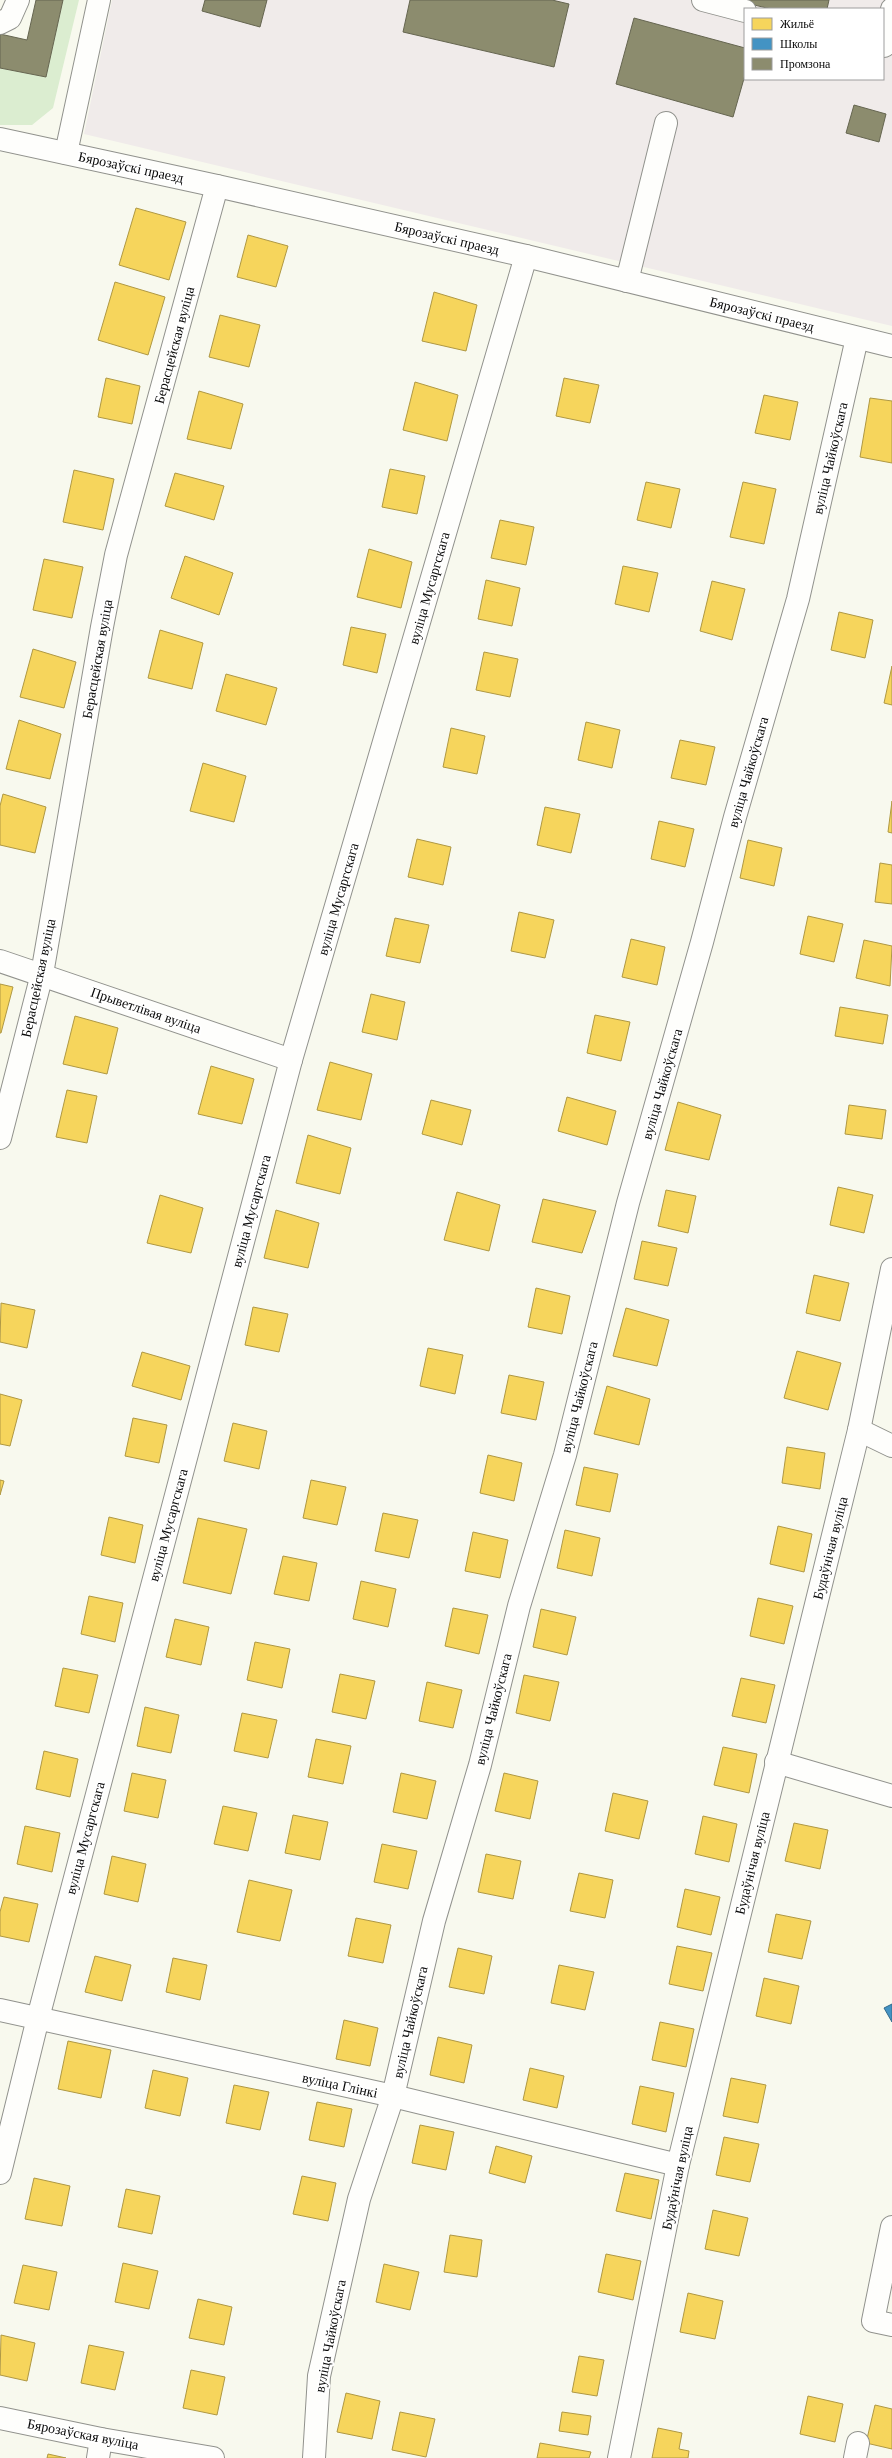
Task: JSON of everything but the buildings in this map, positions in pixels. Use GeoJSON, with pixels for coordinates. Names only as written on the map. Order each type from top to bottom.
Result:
{"type":"FeatureCollection","features":[{"type":"Feature","properties":{"kind":"street"},"geometry":{"type":"LineString","coordinates":[[0,23],[10,18],[18,0]]}},
{"type":"Feature","properties":{"kind":"street"},"geometry":{"type":"LineString","coordinates":[[66,153],[99,0]]}},
{"type":"Feature","properties":{"kind":"street"},"geometry":{"type":"LineString","coordinates":[[703,0],[744,11]]}},
{"type":"Feature","properties":{"kind":"street"},"geometry":{"type":"LineString","coordinates":[[886,46],[892,9]]}},
{"type":"Feature","properties":{"kind":"street"},"geometry":{"type":"LineString","coordinates":[[627,281],[666,123]]}},
{"type":"Feature","properties":{"kind":"street","name":"Бярозаўскі праезд"},"geometry":{"type":"LineString","coordinates":[[0,139],[217,186],[526,256],[892,346]]}},
{"type":"Feature","properties":{"kind":"street","name":"Берасцейская вуліца"},"geometry":{"type":"LineString","coordinates":[[0,1138],[42,974],[102,627],[116,555],[217,186]]}},
{"type":"Feature","properties":{"kind":"street","name":"вуліца Мусаргскага"},"geometry":{"type":"LineString","coordinates":[[0,2173],[38,2018],[291,1060],[526,256]]}},
{"type":"Feature","properties":{"kind":"street","name":"вуліца Чайкоўскага"},"geometry":{"type":"LineString","coordinates":[[314,2458],[319,2376],[359,2199],[393,2096],[434,1921],[480,1765],[519,1606],[565,1455],[628,1203],[702,942],[734,817],[798,598],[857,338]]}},
{"type":"Feature","properties":{"kind":"street","name":"Прыветлівая вуліца"},"geometry":{"type":"LineString","coordinates":[[0,961],[42,974],[291,1060]]}},
{"type":"Feature","properties":{"kind":"street","name":"Будаўнічая вуліца"},"geometry":{"type":"LineString","coordinates":[[619,2458],[678,2165],[776,1762],[859,1430],[892,1269]]}},
{"type":"Feature","properties":{"kind":"street"},"geometry":{"type":"LineString","coordinates":[[859,1430],[892,1446]]}},
{"type":"Feature","properties":{"kind":"street"},"geometry":{"type":"LineString","coordinates":[[776,1762],[892,1796]]}},
{"type":"Feature","properties":{"kind":"street","name":"вуліца Глінкі"},"geometry":{"type":"LineString","coordinates":[[0,2010],[393,2096],[678,2165]]}},
{"type":"Feature","properties":{"kind":"street"},"geometry":{"type":"LineString","coordinates":[[892,2227],[873,2321],[892,2325]]}},
{"type":"Feature","properties":{"kind":"street","name":"Бярозаўская вуліца"},"geometry":{"type":"LineString","coordinates":[[0,2418],[100,2448],[213,2458]]}},
{"type":"Feature","properties":{"kind":"shaded area"},"geometry":{"type":"Polygon","coordinates":[[[112,0],[892,0],[892,326],[84,134],[112,0]]]}},
{"type":"Feature","properties":{"kind":"green space"},"geometry":{"type":"Polygon","coordinates":[[[63,0],[79,0],[53,108],[32,125],[0,125],[0,68],[46,77],[63,0]]]}}]}
